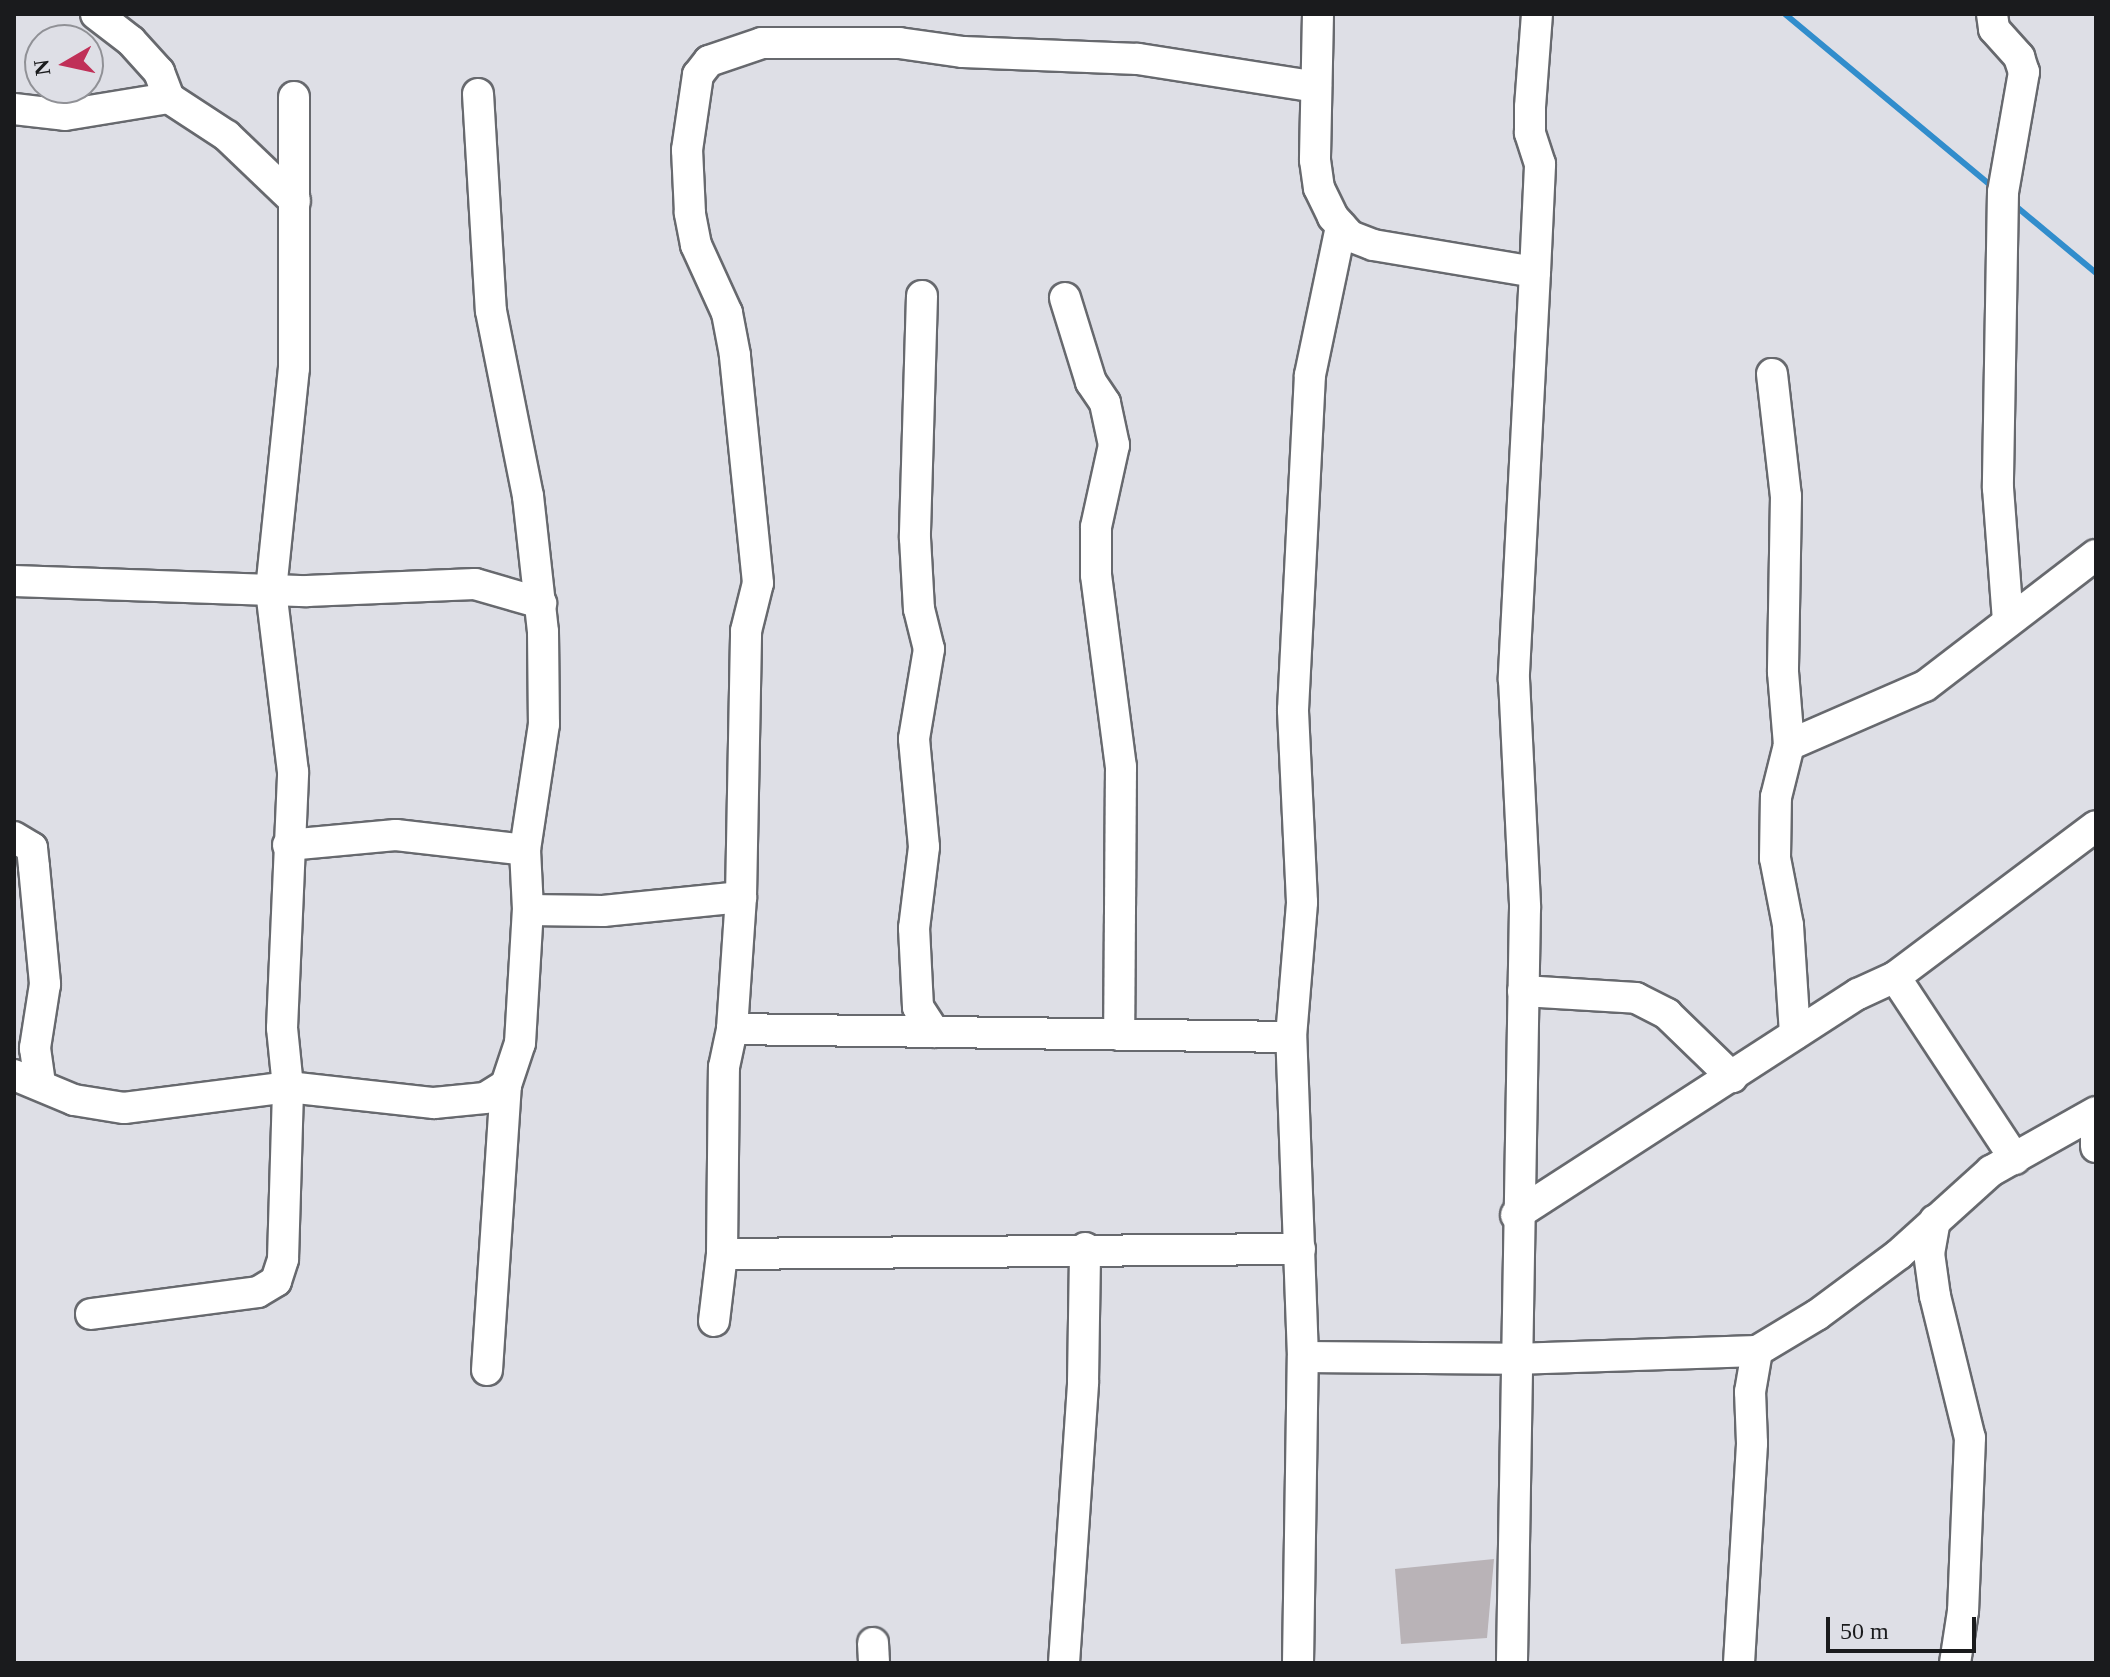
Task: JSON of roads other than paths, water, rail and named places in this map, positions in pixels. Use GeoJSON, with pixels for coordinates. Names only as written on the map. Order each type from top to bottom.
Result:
{"type":"FeatureCollection","features":[{"type":"Feature","properties":{"kind":"street"},"geometry":{"type":"LineString","coordinates":[[96,14],[159,72],[169,98],[227,136],[295,201]]}},
{"type":"Feature","properties":{"kind":"street"},"geometry":{"type":"LineString","coordinates":[[1318,14],[1316,87],[1319,188],[1341,226],[1373,245],[1535,272]]}},
{"type":"Feature","properties":{"kind":"street"},"geometry":{"type":"LineString","coordinates":[[1512,1663],[1516,1215],[1525,908],[1514,679],[1540,164],[1530,133],[1537,14]]}},
{"type":"Feature","properties":{"kind":"street"},"geometry":{"type":"LineString","coordinates":[[1992,14],[1994,29],[2019,57],[2024,72],[2003,192],[1998,488],[2008,622]]}},
{"type":"Feature","properties":{"kind":"street"},"geometry":{"type":"LineString","coordinates":[[714,1321],[722,1254],[724,1067],[732,1029],[741,897],[746,631],[756,605],[756,535],[727,313],[696,245],[690,213],[687,150],[698,75],[709,61],[762,43],[899,43],[963,52],[1138,59],[1316,87]]}},
{"type":"Feature","properties":{"kind":"street"},"geometry":{"type":"LineString","coordinates":[[478,94],[491,311],[528,496],[541,603],[544,724],[525,850],[528,910],[520,1043],[506,1085],[487,1370]]}},
{"type":"Feature","properties":{"kind":"street"},"geometry":{"type":"LineString","coordinates":[[91,1314],[258,1292],[276,1281],[283,1259],[288,1087],[282,1028],[293,772],[271,590],[294,368],[294,97]]}},
{"type":"Feature","properties":{"kind":"street"},"geometry":{"type":"LineString","coordinates":[[14,109],[65,115],[169,98]]}},
{"type":"Feature","properties":{"kind":"street"},"geometry":{"type":"LineString","coordinates":[[1298,1663],[1303,1357],[1291,1037],[1302,902],[1293,694],[1310,375],[1341,226]]}},
{"type":"Feature","properties":{"kind":"street"},"geometry":{"type":"LineString","coordinates":[[922,296],[915,538],[919,609],[929,649],[914,739],[924,847],[914,928],[918,1007],[934,1032]]}},
{"type":"Feature","properties":{"kind":"street"},"geometry":{"type":"LineString","coordinates":[[1065,298],[1091,382],[1105,403],[1114,445],[1096,527],[1096,575],[1121,767],[1119,1035]]}},
{"type":"Feature","properties":{"kind":"street"},"geometry":{"type":"LineString","coordinates":[[1772,374],[1786,496],[1783,672],[1789,745],[1776,797],[1775,858],[1788,925],[1795,1034]]}},
{"type":"Feature","properties":{"kind":"street"},"geometry":{"type":"LineString","coordinates":[[1789,745],[1925,686],[2096,555]]}},
{"type":"Feature","properties":{"kind":"street"},"geometry":{"type":"LineString","coordinates":[[14,581],[271,590],[475,584],[541,603]]}},
{"type":"Feature","properties":{"kind":"street"},"geometry":{"type":"LineString","coordinates":[[1516,1215],[1795,1034],[1895,977],[2096,826]]}},
{"type":"Feature","properties":{"kind":"street"},"geometry":{"type":"LineString","coordinates":[[288,845],[396,835],[525,850]]}},
{"type":"Feature","properties":{"kind":"street"},"geometry":{"type":"LineString","coordinates":[[14,837],[32,848],[45,984],[27,1079],[74,1100],[124,1108],[288,1087],[434,1103],[485,1098],[506,1085]]}},
{"type":"Feature","properties":{"kind":"street"},"geometry":{"type":"LineString","coordinates":[[528,910],[603,911],[741,897]]}},
{"type":"Feature","properties":{"kind":"street"},"geometry":{"type":"LineString","coordinates":[[1895,977],[2015,1159]]}},
{"type":"Feature","properties":{"kind":"street"},"geometry":{"type":"LineString","coordinates":[[1523,991],[1636,998],[1667,1014],[1732,1077]]}},
{"type":"Feature","properties":{"kind":"street"},"geometry":{"type":"LineString","coordinates":[[732,1029],[1291,1037]]}},
{"type":"Feature","properties":{"kind":"street"},"geometry":{"type":"LineString","coordinates":[[1303,1357],[1514,1359],[1757,1351],[1817,1315],[1991,1171],[2096,1112]]}},
{"type":"Feature","properties":{"kind":"street"},"geometry":{"type":"LineString","coordinates":[[2096,1132],[2096,1147]]}},
{"type":"Feature","properties":{"kind":"street"},"geometry":{"type":"LineString","coordinates":[[1935,1220],[1929,1253],[1935,1296],[1970,1438],[1963,1611],[1955,1663]]}},
{"type":"Feature","properties":{"kind":"street"},"geometry":{"type":"LineString","coordinates":[[722,1254],[1085,1248],[1300,1249]]}},
{"type":"Feature","properties":{"kind":"street"},"geometry":{"type":"LineString","coordinates":[[1064,1663],[1083,1382],[1085,1248]]}},
{"type":"Feature","properties":{"kind":"street"},"geometry":{"type":"LineString","coordinates":[[1739,1663],[1752,1443],[1750,1392],[1757,1351]]}},
{"type":"Feature","properties":{"kind":"waterway"},"geometry":{"type":"LineString","coordinates":[[1785,14],[1988,183]]}},
{"type":"Feature","properties":{"kind":"waterway"},"geometry":{"type":"LineString","coordinates":[[2018,208],[2096,273]]}}]}
